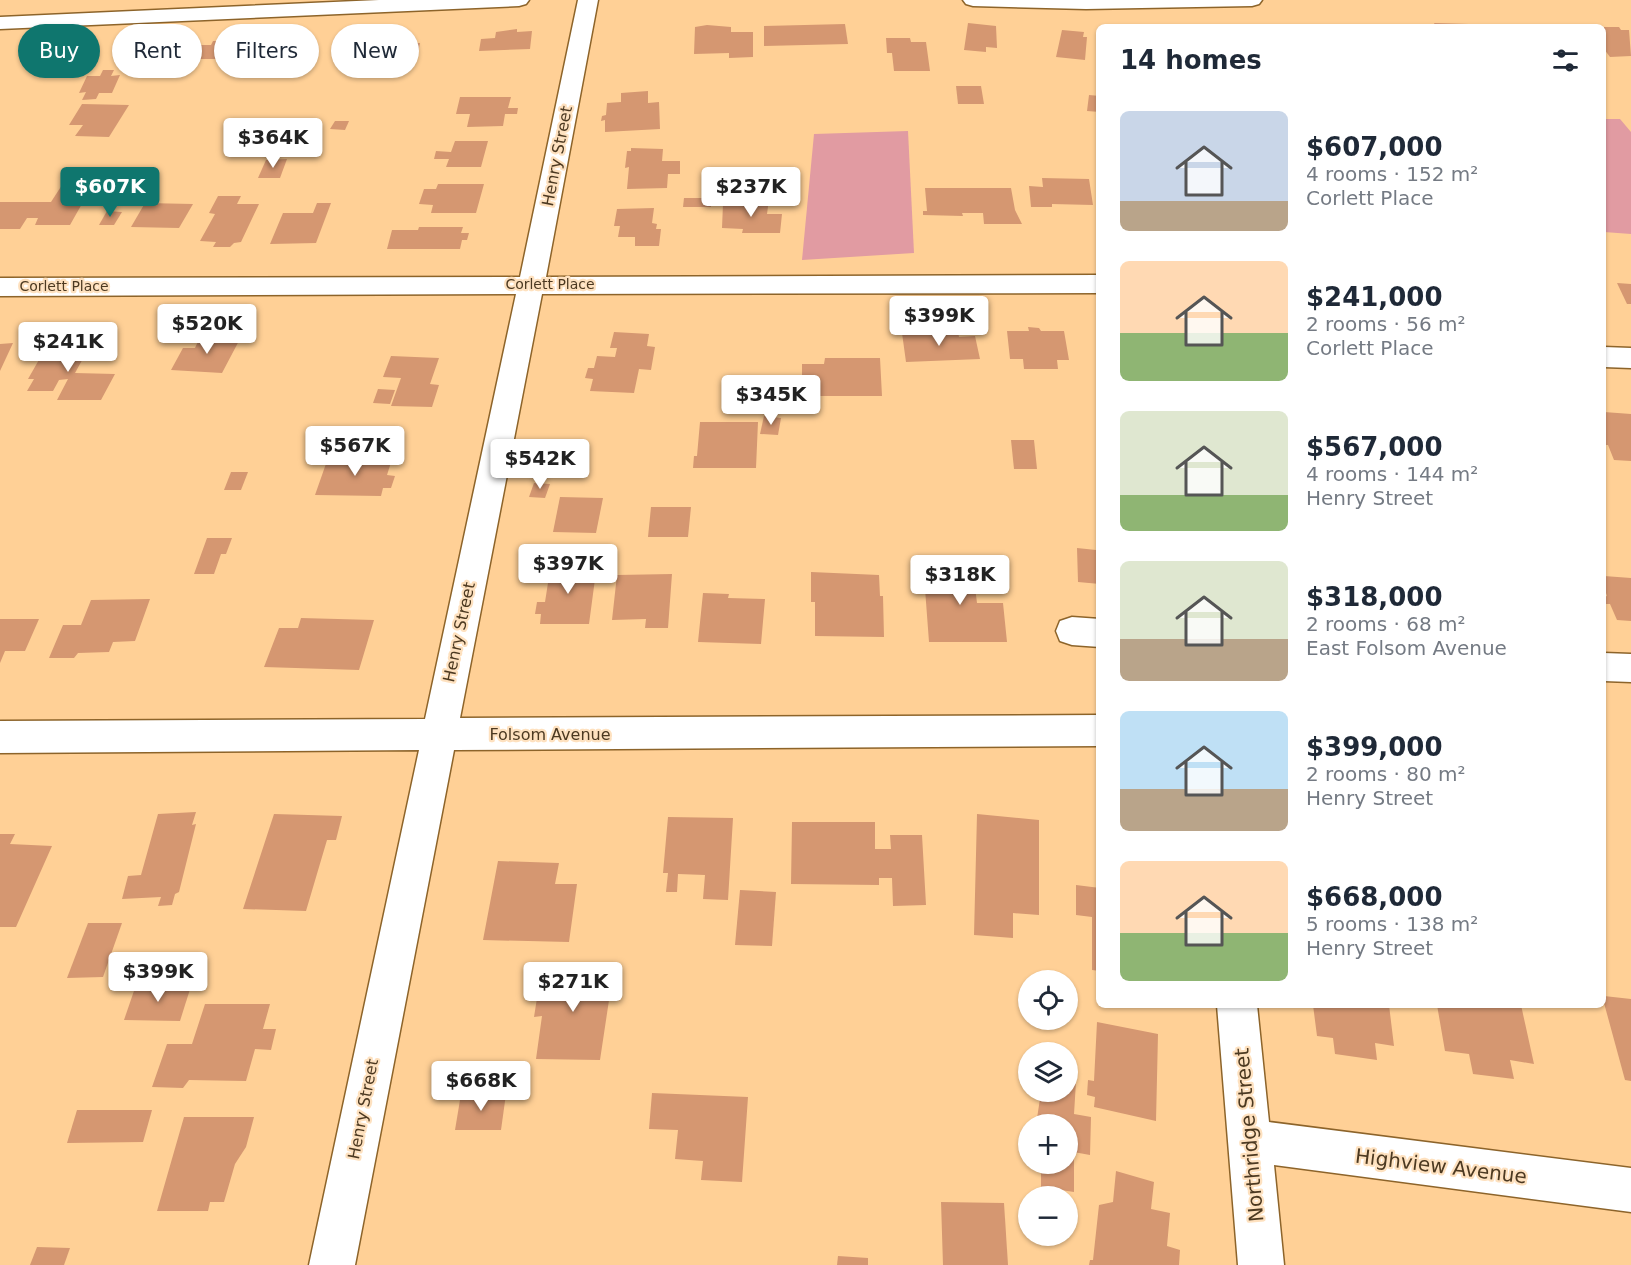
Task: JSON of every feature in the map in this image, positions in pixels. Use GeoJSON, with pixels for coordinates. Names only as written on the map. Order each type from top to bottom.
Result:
{"type":"FeatureCollection","features":[{"type":"Feature","properties":{"kind":"street"},"geometry":{"type":"LineString","coordinates":[[0,23],[372,3],[519,0]]}},
{"type":"Feature","properties":{"kind":"street","name":"Henry Street"},"geometry":{"type":"LineString","coordinates":[[332,1265],[588,0]]}},
{"type":"Feature","properties":{"kind":"street"},"geometry":{"type":"LineString","coordinates":[[973,0],[1086,3],[1252,0]]}},
{"type":"Feature","properties":{"kind":"street","name":"Corlett Place"},"geometry":{"type":"LineString","coordinates":[[0,286],[1096,284]]}},
{"type":"Feature","properties":{"kind":"street"},"geometry":{"type":"LineString","coordinates":[[1606,357],[1631,358]]}},
{"type":"Feature","properties":{"kind":"street"},"geometry":{"type":"LineString","coordinates":[[1606,667],[1631,669]]}},
{"type":"Feature","properties":{"kind":"street","name":"Folsom Avenue"},"geometry":{"type":"LineString","coordinates":[[0,737],[1096,730]]}},
{"type":"Feature","properties":{"kind":"street","name":"Northridge Street"},"geometry":{"type":"LineString","coordinates":[[1237,1008],[1261,1265]]}},
{"type":"Feature","properties":{"kind":"street","name":"Highview Avenue"},"geometry":{"type":"LineString","coordinates":[[1251,1141],[1631,1190]]}},
{"type":"Feature","properties":{"kind":"shaded area"},"geometry":{"type":"Polygon","coordinates":[[[1606,119],[1620,119],[1631,132],[1631,234],[1606,232],[1606,119]]]}},
{"type":"Feature","properties":{"kind":"shaded area"},"geometry":{"type":"Polygon","coordinates":[[[908,131],[914,253],[802,260],[814,134],[908,131]]]}},
{"type":"Feature","properties":{"kind":"building"},"geometry":{"type":"Polygon","coordinates":[[[968,23],[996,26],[997,48],[986,47],[986,52],[964,50],[968,23]]]}},
{"type":"Feature","properties":{"kind":"building"},"geometry":{"type":"Polygon","coordinates":[[[845,24],[848,44],[764,46],[764,26],[845,24]]]}},
{"type":"Feature","properties":{"kind":"building"},"geometry":{"type":"Polygon","coordinates":[[[707,25],[731,27],[731,32],[753,32],[753,57],[729,58],[729,53],[694,54],[695,27],[707,25]]]}},
{"type":"Feature","properties":{"kind":"building"},"geometry":{"type":"Polygon","coordinates":[[[1606,27],[1629,30],[1631,56],[1610,57],[1606,52],[1606,27]]]}},
{"type":"Feature","properties":{"kind":"building"},"geometry":{"type":"Polygon","coordinates":[[[517,29],[517,32],[532,31],[530,49],[479,51],[481,39],[495,38],[496,32],[517,29]]]}},
{"type":"Feature","properties":{"kind":"building"},"geometry":{"type":"Polygon","coordinates":[[[1062,30],[1084,32],[1083,37],[1087,37],[1085,60],[1056,57],[1062,30]]]}},
{"type":"Feature","properties":{"kind":"building"},"geometry":{"type":"Polygon","coordinates":[[[886,38],[910,38],[911,42],[926,42],[930,71],[894,71],[892,53],[887,53],[886,38]]]}},
{"type":"Feature","properties":{"kind":"building"},"geometry":{"type":"Polygon","coordinates":[[[213,41],[214,59],[202,59],[202,45],[211,45],[213,41]]]}},
{"type":"Feature","properties":{"kind":"building"},"geometry":{"type":"Polygon","coordinates":[[[103,70],[112,70],[112,78],[119,78],[112,93],[99,93],[96,99],[82,100],[86,92],[79,93],[86,78],[100,78],[103,70]]]}},
{"type":"Feature","properties":{"kind":"building"},"geometry":{"type":"Polygon","coordinates":[[[956,86],[981,86],[984,104],[958,104],[956,86]]]}},
{"type":"Feature","properties":{"kind":"building"},"geometry":{"type":"Polygon","coordinates":[[[648,91],[648,103],[659,102],[660,129],[605,132],[605,120],[601,121],[602,116],[606,115],[607,103],[621,102],[621,93],[648,91]]]}},
{"type":"Feature","properties":{"kind":"building"},"geometry":{"type":"Polygon","coordinates":[[[1089,95],[1096,96],[1096,112],[1087,111],[1089,95]]]}},
{"type":"Feature","properties":{"kind":"building"},"geometry":{"type":"Polygon","coordinates":[[[460,97],[511,97],[508,108],[518,108],[517,114],[505,114],[503,126],[467,127],[470,114],[456,114],[460,97]]]}},
{"type":"Feature","properties":{"kind":"building"},"geometry":{"type":"Polygon","coordinates":[[[82,104],[129,105],[109,137],[75,136],[83,125],[69,125],[82,104]]]}},
{"type":"Feature","properties":{"kind":"building"},"geometry":{"type":"Polygon","coordinates":[[[270,120],[269,129],[254,130],[255,122],[270,120]]]}},
{"type":"Feature","properties":{"kind":"building"},"geometry":{"type":"Polygon","coordinates":[[[335,121],[349,121],[345,130],[330,129],[335,121]]]}},
{"type":"Feature","properties":{"kind":"building"},"geometry":{"type":"Polygon","coordinates":[[[455,141],[488,141],[481,167],[446,167],[449,159],[434,159],[436,151],[451,152],[455,141]]]}},
{"type":"Feature","properties":{"kind":"building"},"geometry":{"type":"Polygon","coordinates":[[[631,148],[663,149],[662,161],[680,161],[680,174],[668,174],[667,188],[627,189],[629,167],[625,168],[627,151],[631,151],[631,148]]]}},
{"type":"Feature","properties":{"kind":"building"},"geometry":{"type":"Polygon","coordinates":[[[287,159],[280,178],[258,178],[266,160],[287,159]]]}},
{"type":"Feature","properties":{"kind":"building"},"geometry":{"type":"Polygon","coordinates":[[[1042,178],[1089,179],[1093,205],[1052,204],[1052,207],[1031,207],[1029,186],[1043,187],[1042,178]]]}},
{"type":"Feature","properties":{"kind":"building"},"geometry":{"type":"Polygon","coordinates":[[[438,184],[484,184],[476,213],[431,213],[433,205],[419,204],[424,189],[436,189],[438,184]]]}},
{"type":"Feature","properties":{"kind":"building"},"geometry":{"type":"Polygon","coordinates":[[[62,185],[82,185],[86,189],[67,202],[83,202],[70,225],[35,225],[38,218],[27,218],[20,229],[0,229],[0,202],[51,202],[62,185]]]}},
{"type":"Feature","properties":{"kind":"building"},"geometry":{"type":"Polygon","coordinates":[[[925,188],[1011,188],[1015,210],[1022,224],[984,224],[983,213],[962,213],[963,216],[923,215],[923,211],[927,211],[925,188]]]}},
{"type":"Feature","properties":{"kind":"building"},"geometry":{"type":"Polygon","coordinates":[[[218,196],[241,196],[237,204],[259,204],[241,242],[234,243],[230,247],[213,247],[216,242],[200,241],[215,214],[209,213],[218,196]]]}},
{"type":"Feature","properties":{"kind":"building"},"geometry":{"type":"Polygon","coordinates":[[[684,198],[712,198],[711,207],[683,207],[684,198]]]}},
{"type":"Feature","properties":{"kind":"building"},"geometry":{"type":"Polygon","coordinates":[[[748,199],[769,199],[767,214],[782,214],[780,233],[742,233],[743,229],[722,228],[723,204],[747,205],[748,199]]]}},
{"type":"Feature","properties":{"kind":"building"},"geometry":{"type":"Polygon","coordinates":[[[145,203],[193,204],[179,228],[131,227],[145,203]]]}},
{"type":"Feature","properties":{"kind":"building"},"geometry":{"type":"Polygon","coordinates":[[[317,203],[331,203],[316,243],[270,244],[283,213],[313,213],[317,203]]]}},
{"type":"Feature","properties":{"kind":"building"},"geometry":{"type":"Polygon","coordinates":[[[654,208],[652,223],[657,224],[656,229],[661,229],[659,246],[635,246],[635,237],[618,237],[620,226],[614,226],[617,209],[654,208]]]}},
{"type":"Feature","properties":{"kind":"building"},"geometry":{"type":"Polygon","coordinates":[[[107,211],[122,212],[114,225],[99,225],[107,211]]]}},
{"type":"Feature","properties":{"kind":"building"},"geometry":{"type":"Polygon","coordinates":[[[419,227],[463,227],[461,233],[469,233],[467,240],[462,240],[460,249],[387,249],[392,230],[418,230],[419,227]]]}},
{"type":"Feature","properties":{"kind":"building"},"geometry":{"type":"Polygon","coordinates":[[[1617,283],[1631,284],[1631,304],[1627,304],[1617,283]]]}},
{"type":"Feature","properties":{"kind":"building"},"geometry":{"type":"Polygon","coordinates":[[[1028,327],[1039,328],[1041,331],[1064,331],[1069,360],[1057,360],[1058,369],[1024,369],[1023,359],[1010,359],[1007,331],[1029,331],[1028,327]]]}},
{"type":"Feature","properties":{"kind":"building"},"geometry":{"type":"Polygon","coordinates":[[[926,328],[935,328],[935,333],[958,332],[959,337],[975,336],[980,359],[906,362],[902,333],[924,332],[926,328]]]}},
{"type":"Feature","properties":{"kind":"building"},"geometry":{"type":"Polygon","coordinates":[[[614,332],[649,334],[647,346],[655,347],[651,370],[639,369],[634,393],[590,391],[593,379],[585,378],[588,368],[594,368],[597,356],[615,357],[617,348],[610,348],[614,332]]]}},
{"type":"Feature","properties":{"kind":"building"},"geometry":{"type":"Polygon","coordinates":[[[201,335],[241,337],[222,373],[171,370],[183,348],[195,348],[201,335]]]}},
{"type":"Feature","properties":{"kind":"building"},"geometry":{"type":"Polygon","coordinates":[[[63,336],[74,336],[70,344],[91,344],[75,373],[115,374],[101,400],[57,400],[68,379],[59,380],[53,391],[27,391],[34,379],[28,379],[48,344],[58,345],[63,336]]]}},
{"type":"Feature","properties":{"kind":"building"},"geometry":{"type":"Polygon","coordinates":[[[13,343],[0,371],[0,344],[13,343]]]}},
{"type":"Feature","properties":{"kind":"building"},"geometry":{"type":"Polygon","coordinates":[[[391,356],[439,358],[430,384],[439,385],[432,407],[391,406],[401,378],[383,377],[391,356]]]}},
{"type":"Feature","properties":{"kind":"building"},"geometry":{"type":"Polygon","coordinates":[[[825,358],[880,358],[882,396],[802,396],[802,364],[824,364],[825,358]]]}},
{"type":"Feature","properties":{"kind":"building"},"geometry":{"type":"Polygon","coordinates":[[[378,389],[395,390],[390,404],[373,403],[378,389]]]}},
{"type":"Feature","properties":{"kind":"building"},"geometry":{"type":"Polygon","coordinates":[[[1606,412],[1631,414],[1631,461],[1614,460],[1606,445],[1606,412]]]}},
{"type":"Feature","properties":{"kind":"building"},"geometry":{"type":"Polygon","coordinates":[[[764,416],[781,418],[778,435],[760,434],[764,416]]]}},
{"type":"Feature","properties":{"kind":"building"},"geometry":{"type":"Polygon","coordinates":[[[700,422],[758,422],[756,468],[693,468],[694,456],[697,456],[700,422]]]}},
{"type":"Feature","properties":{"kind":"building"},"geometry":{"type":"Polygon","coordinates":[[[1011,440],[1034,440],[1037,469],[1014,469],[1011,440]]]}},
{"type":"Feature","properties":{"kind":"building"},"geometry":{"type":"Polygon","coordinates":[[[328,458],[392,459],[387,475],[395,476],[391,488],[383,488],[381,496],[315,495],[328,458]]]}},
{"type":"Feature","properties":{"kind":"building"},"geometry":{"type":"Polygon","coordinates":[[[231,472],[248,472],[241,490],[224,490],[231,472]]]}},
{"type":"Feature","properties":{"kind":"building"},"geometry":{"type":"Polygon","coordinates":[[[534,483],[550,484],[545,498],[529,497],[534,483]]]}},
{"type":"Feature","properties":{"kind":"building"},"geometry":{"type":"Polygon","coordinates":[[[560,497],[603,498],[596,533],[553,532],[560,497]]]}},
{"type":"Feature","properties":{"kind":"building"},"geometry":{"type":"Polygon","coordinates":[[[651,507],[691,507],[688,537],[648,537],[651,507]]]}},
{"type":"Feature","properties":{"kind":"building"},"geometry":{"type":"Polygon","coordinates":[[[207,538],[232,538],[226,554],[221,554],[214,574],[194,574],[207,538]]]}},
{"type":"Feature","properties":{"kind":"building"},"geometry":{"type":"Polygon","coordinates":[[[1077,548],[1096,550],[1096,584],[1078,582],[1077,548]]]}},
{"type":"Feature","properties":{"kind":"building"},"geometry":{"type":"Polygon","coordinates":[[[923,562],[975,562],[977,577],[985,577],[986,587],[975,587],[977,603],[1003,603],[1007,642],[929,642],[923,562]]]}},
{"type":"Feature","properties":{"kind":"building"},"geometry":{"type":"Polygon","coordinates":[[[551,564],[597,564],[589,624],[540,624],[541,614],[535,614],[537,602],[545,602],[551,564]]]}},
{"type":"Feature","properties":{"kind":"building"},"geometry":{"type":"Polygon","coordinates":[[[811,572],[879,575],[880,596],[883,596],[884,637],[815,636],[815,602],[811,602],[811,572]]]}},
{"type":"Feature","properties":{"kind":"building"},"geometry":{"type":"Polygon","coordinates":[[[672,574],[668,628],[645,628],[646,619],[612,620],[617,575],[672,574]]]}},
{"type":"Feature","properties":{"kind":"building"},"geometry":{"type":"Polygon","coordinates":[[[1606,576],[1631,578],[1631,621],[1617,620],[1610,604],[1606,604],[1606,576]]]}},
{"type":"Feature","properties":{"kind":"building"},"geometry":{"type":"Polygon","coordinates":[[[703,593],[729,594],[728,598],[765,599],[761,644],[698,642],[703,593]]]}},
{"type":"Feature","properties":{"kind":"building"},"geometry":{"type":"Polygon","coordinates":[[[150,599],[135,641],[113,642],[109,652],[78,653],[74,658],[49,658],[63,625],[81,625],[91,600],[150,599]]]}},
{"type":"Feature","properties":{"kind":"building"},"geometry":{"type":"Polygon","coordinates":[[[301,618],[374,620],[359,670],[264,667],[279,628],[298,628],[301,618]]]}},
{"type":"Feature","properties":{"kind":"building"},"geometry":{"type":"Polygon","coordinates":[[[0,619],[39,619],[25,651],[5,651],[0,663],[0,619]]]}},
{"type":"Feature","properties":{"kind":"building"},"geometry":{"type":"Polygon","coordinates":[[[196,812],[192,825],[196,824],[179,892],[175,894],[172,905],[158,906],[161,897],[122,899],[128,876],[141,875],[158,814],[196,812]]]}},
{"type":"Feature","properties":{"kind":"building"},"geometry":{"type":"Polygon","coordinates":[[[274,814],[342,816],[336,840],[327,840],[306,911],[243,909],[274,814]]]}},
{"type":"Feature","properties":{"kind":"building"},"geometry":{"type":"Polygon","coordinates":[[[977,814],[1039,820],[1039,915],[1013,913],[1013,938],[974,935],[977,814]]]}},
{"type":"Feature","properties":{"kind":"building"},"geometry":{"type":"Polygon","coordinates":[[[668,817],[733,818],[728,900],[703,899],[705,875],[678,874],[677,892],[666,892],[668,873],[663,873],[668,817]]]}},
{"type":"Feature","properties":{"kind":"building"},"geometry":{"type":"Polygon","coordinates":[[[792,822],[875,822],[875,849],[891,849],[890,835],[922,835],[926,905],[893,906],[892,878],[879,878],[879,885],[791,884],[792,822]]]}},
{"type":"Feature","properties":{"kind":"building"},"geometry":{"type":"Polygon","coordinates":[[[0,834],[15,834],[10,844],[52,846],[16,927],[0,927],[0,834]]]}},
{"type":"Feature","properties":{"kind":"building"},"geometry":{"type":"Polygon","coordinates":[[[498,861],[559,863],[555,884],[577,884],[569,942],[483,940],[498,861]]]}},
{"type":"Feature","properties":{"kind":"building"},"geometry":{"type":"Polygon","coordinates":[[[1076,885],[1096,888],[1096,970],[1092,970],[1092,917],[1076,915],[1076,885]]]}},
{"type":"Feature","properties":{"kind":"building"},"geometry":{"type":"Polygon","coordinates":[[[740,890],[776,892],[772,946],[735,945],[740,890]]]}},
{"type":"Feature","properties":{"kind":"building"},"geometry":{"type":"Polygon","coordinates":[[[88,923],[122,923],[103,977],[67,978],[88,923]]]}},
{"type":"Feature","properties":{"kind":"building"},"geometry":{"type":"Polygon","coordinates":[[[575,967],[614,967],[600,1060],[536,1059],[542,1016],[534,1017],[541,973],[574,974],[575,967]]]}},
{"type":"Feature","properties":{"kind":"building"},"geometry":{"type":"Polygon","coordinates":[[[136,985],[191,986],[180,1021],[124,1020],[136,985]]]}},
{"type":"Feature","properties":{"kind":"building"},"geometry":{"type":"Polygon","coordinates":[[[1606,996],[1631,999],[1631,1081],[1625,1080],[1605,1008],[1606,996]]]}},
{"type":"Feature","properties":{"kind":"building"},"geometry":{"type":"Polygon","coordinates":[[[205,1004],[270,1004],[263,1029],[276,1029],[271,1050],[255,1049],[246,1081],[189,1080],[183,1088],[152,1087],[167,1044],[192,1044],[205,1004]]]}},
{"type":"Feature","properties":{"kind":"building"},"geometry":{"type":"Polygon","coordinates":[[[1313,1008],[1389,1008],[1394,1046],[1375,1043],[1377,1060],[1335,1054],[1333,1038],[1317,1036],[1313,1008]]]}},
{"type":"Feature","properties":{"kind":"building"},"geometry":{"type":"Polygon","coordinates":[[[1438,1008],[1522,1008],[1534,1064],[1510,1060],[1514,1079],[1473,1074],[1469,1054],[1445,1051],[1438,1008]]]}},
{"type":"Feature","properties":{"kind":"building"},"geometry":{"type":"Polygon","coordinates":[[[1097,1022],[1158,1034],[1156,1121],[1094,1107],[1095,1097],[1087,1095],[1088,1080],[1094,1081],[1097,1022]]]}},
{"type":"Feature","properties":{"kind":"building"},"geometry":{"type":"Polygon","coordinates":[[[652,1093],[748,1097],[742,1182],[701,1180],[703,1161],[675,1159],[678,1130],[649,1129],[652,1093]]]}},
{"type":"Feature","properties":{"kind":"building"},"geometry":{"type":"Polygon","coordinates":[[[461,1094],[506,1094],[501,1130],[455,1130],[461,1094]]]}},
{"type":"Feature","properties":{"kind":"building"},"geometry":{"type":"Polygon","coordinates":[[[1039,1102],[1075,1102],[1074,1114],[1038,1114],[1039,1102]]]}},
{"type":"Feature","properties":{"kind":"building"},"geometry":{"type":"Polygon","coordinates":[[[77,1110],[152,1110],[143,1142],[67,1143],[77,1110]]]}},
{"type":"Feature","properties":{"kind":"building"},"geometry":{"type":"Polygon","coordinates":[[[1078,1115],[1091,1117],[1090,1155],[1078,1153],[1078,1115]]]}},
{"type":"Feature","properties":{"kind":"building"},"geometry":{"type":"Polygon","coordinates":[[[184,1117],[254,1117],[246,1147],[235,1164],[224,1202],[210,1202],[208,1211],[157,1211],[184,1117]]]}},
{"type":"Feature","properties":{"kind":"building"},"geometry":{"type":"Polygon","coordinates":[[[1116,1171],[1154,1182],[1151,1209],[1170,1213],[1167,1246],[1180,1250],[1179,1265],[1089,1265],[1090,1260],[1093,1260],[1099,1205],[1113,1202],[1116,1171]]]}},
{"type":"Feature","properties":{"kind":"building"},"geometry":{"type":"Polygon","coordinates":[[[1041,1174],[1074,1174],[1074,1186],[1041,1186],[1041,1174]]]}},
{"type":"Feature","properties":{"kind":"building"},"geometry":{"type":"Polygon","coordinates":[[[941,1202],[1004,1203],[1008,1265],[943,1265],[941,1202]]]}},
{"type":"Feature","properties":{"kind":"building"},"geometry":{"type":"Polygon","coordinates":[[[37,1247],[70,1248],[64,1265],[30,1265],[37,1247]]]}},
{"type":"Feature","properties":{"kind":"building"},"geometry":{"type":"Polygon","coordinates":[[[838,1256],[868,1258],[868,1265],[837,1265],[838,1256]]]}}]}
